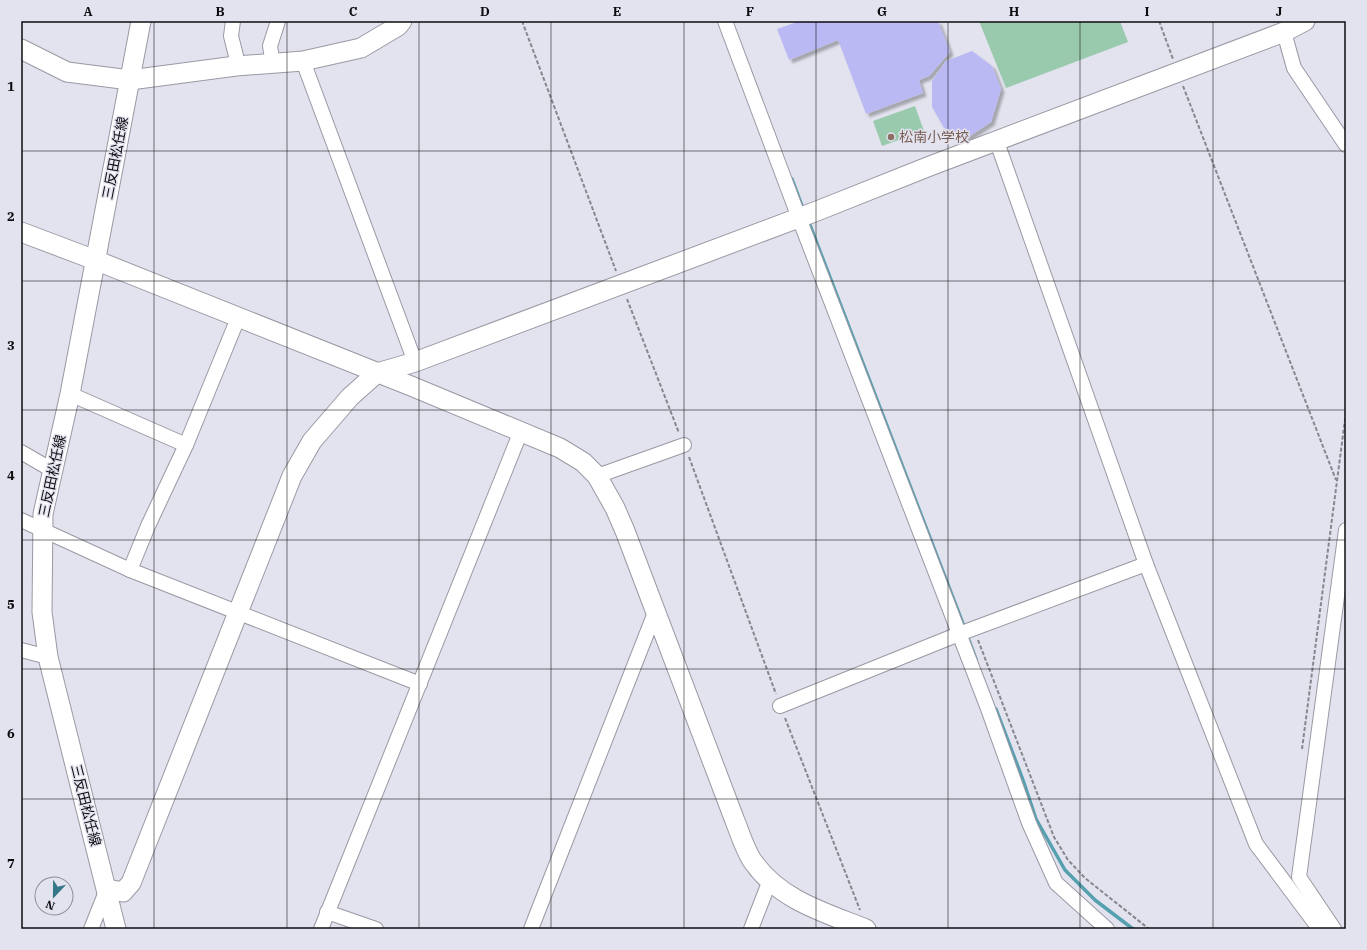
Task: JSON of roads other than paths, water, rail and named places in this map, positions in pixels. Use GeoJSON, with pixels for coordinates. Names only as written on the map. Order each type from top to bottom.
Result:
{"type":"FeatureCollection","features":[{"type":"Feature","properties":{"kind":"street","name":"三反田松任線"},"geometry":{"type":"LineString","coordinates":[[116,929],[48,657],[42,612],[42,529],[43,514],[70,394],[141,21]]}},
{"type":"Feature","properties":{"kind":"street"},"geometry":{"type":"LineString","coordinates":[[233,21],[231,36],[236,56],[236,66]]}},
{"type":"Feature","properties":{"kind":"street"},"geometry":{"type":"LineString","coordinates":[[274,64],[270,46],[278,21]]}},
{"type":"Feature","properties":{"kind":"street"},"geometry":{"type":"LineString","coordinates":[[21,49],[67,72],[130,80],[236,66],[303,62],[361,48],[398,26],[402,21]]}},
{"type":"Feature","properties":{"kind":"street"},"geometry":{"type":"LineString","coordinates":[[725,21],[799,218],[943,589],[965,631],[987,706],[1029,823],[1056,883],[1107,929]]}},
{"type":"Feature","properties":{"kind":"street"},"geometry":{"type":"LineString","coordinates":[[91,929],[107,889],[123,892],[131,883],[292,476],[312,442],[350,397],[377,373],[415,362],[818,211],[930,166],[997,142],[1284,32],[1305,21]]}},
{"type":"Feature","properties":{"kind":"street"},"geometry":{"type":"LineString","coordinates":[[1284,32],[1294,68],[1346,145]]}},
{"type":"Feature","properties":{"kind":"street"},"geometry":{"type":"LineString","coordinates":[[303,62],[415,362]]}},
{"type":"Feature","properties":{"kind":"street"},"geometry":{"type":"LineString","coordinates":[[997,142],[1146,564],[1256,844],[1318,927],[1332,927]]}},
{"type":"Feature","properties":{"kind":"street"},"geometry":{"type":"LineString","coordinates":[[21,232],[95,260],[521,431],[560,448],[583,462],[597,476],[620,519],[656,610],[735,821],[753,863],[770,880],[793,899],[864,922]]}},
{"type":"Feature","properties":{"kind":"street"},"geometry":{"type":"LineString","coordinates":[[130,570],[148,526],[186,445],[238,318]]}},
{"type":"Feature","properties":{"kind":"street"},"geometry":{"type":"LineString","coordinates":[[70,394],[186,445]]}},
{"type":"Feature","properties":{"kind":"street"},"geometry":{"type":"LineString","coordinates":[[321,929],[521,431]]}},
{"type":"Feature","properties":{"kind":"street"},"geometry":{"type":"LineString","coordinates":[[597,476],[684,445]]}},
{"type":"Feature","properties":{"kind":"street"},"geometry":{"type":"LineString","coordinates":[[21,452],[52,470]]}},
{"type":"Feature","properties":{"kind":"street"},"geometry":{"type":"LineString","coordinates":[[21,520],[130,570],[420,684]]}},
{"type":"Feature","properties":{"kind":"street"},"geometry":{"type":"LineString","coordinates":[[1332,927],[1299,877],[1346,530]]}},
{"type":"Feature","properties":{"kind":"street"},"geometry":{"type":"LineString","coordinates":[[780,706],[965,631],[1146,564]]}},
{"type":"Feature","properties":{"kind":"street"},"geometry":{"type":"LineString","coordinates":[[531,929],[656,610]]}},
{"type":"Feature","properties":{"kind":"street"},"geometry":{"type":"LineString","coordinates":[[21,650],[48,657]]}},
{"type":"Feature","properties":{"kind":"street"},"geometry":{"type":"LineString","coordinates":[[751,929],[770,880]]}},
{"type":"Feature","properties":{"kind":"street"},"geometry":{"type":"LineString","coordinates":[[327,912],[376,929]]}},
{"type":"Feature","properties":{"kind":"waterway"},"geometry":{"type":"LineString","coordinates":[[792,179],[804,211]]}},
{"type":"Feature","properties":{"kind":"waterway"},"geometry":{"type":"LineString","coordinates":[[808,220],[965,629]]}},
{"type":"Feature","properties":{"kind":"waterway"},"geometry":{"type":"LineString","coordinates":[[967,635],[976,659]]}},
{"type":"Feature","properties":{"kind":"waterway"},"geometry":{"type":"LineString","coordinates":[[996,709],[1036,819],[1065,870],[1095,900],[1133,929]]}},
{"type":"Feature","properties":{"kind":"place","name":"松南小学校"},"geometry":{"type":"Point","coordinates":[891,137]}}]}
